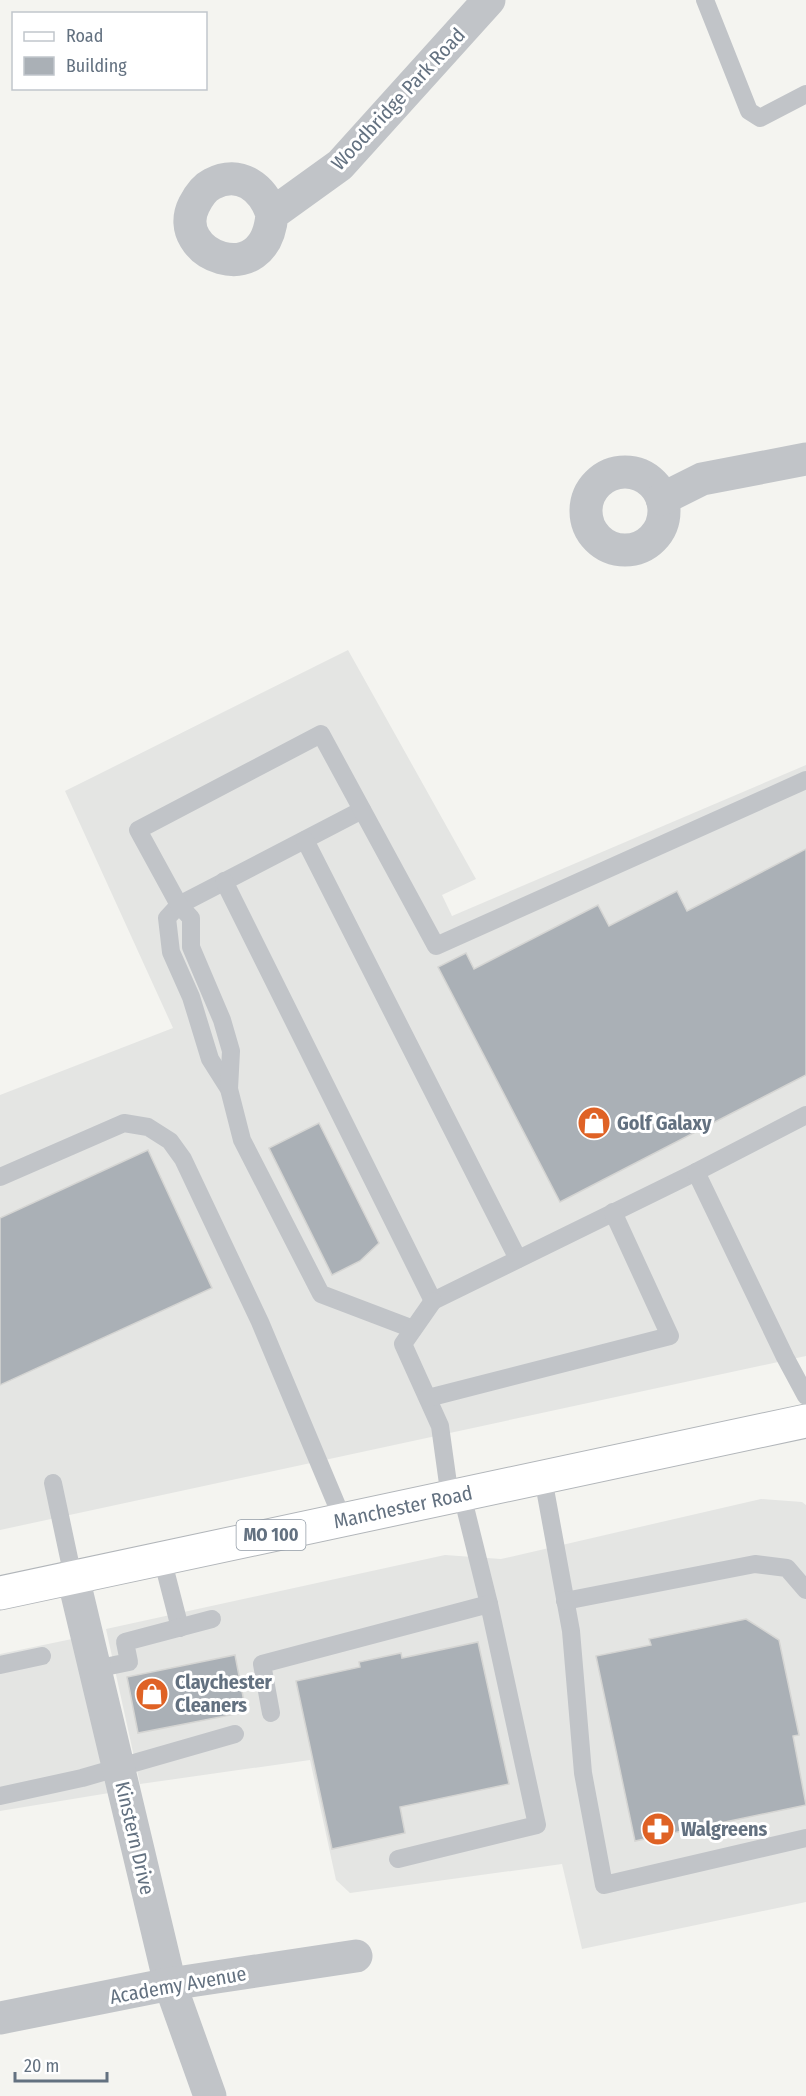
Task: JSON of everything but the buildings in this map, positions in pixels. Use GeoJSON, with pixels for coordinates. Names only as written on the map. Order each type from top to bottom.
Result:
{"type":"FeatureCollection","features":[{"type":"Feature","properties":{"kind":"main road","name":"Manchester Road"},"geometry":{"type":"LineString","coordinates":[[0,1593],[806,1421]]}},
{"type":"Feature","properties":{"kind":"street","name":"Woodbridge Park Road"},"geometry":{"type":"LineString","coordinates":[[272,214],[340,165],[489,0]]}},
{"type":"Feature","properties":{"kind":"street"},"geometry":{"type":"LineString","coordinates":[[662,499],[702,479],[806,459]]}},
{"type":"Feature","properties":{"kind":"street","name":"Kinstern Drive"},"geometry":{"type":"LineString","coordinates":[[73,1577],[170,1984],[210,2096]]}},
{"type":"Feature","properties":{"kind":"street","name":"Academy Avenue"},"geometry":{"type":"LineString","coordinates":[[0,2018],[170,1984],[356,1956]]}},
{"type":"Feature","properties":{"kind":"lane"},"geometry":{"type":"LineString","coordinates":[[705,0],[749,111],[760,118],[806,94]]}},
{"type":"Feature","properties":{"kind":"lane"},"geometry":{"type":"LineString","coordinates":[[179,905],[138,830],[321,734],[436,946],[806,780]]}},
{"type":"Feature","properties":{"kind":"lane"},"geometry":{"type":"LineString","coordinates":[[362,810],[179,905],[167,918],[171,952],[191,997],[210,1059],[228,1089],[242,1140],[321,1294],[414,1329]]}},
{"type":"Feature","properties":{"kind":"lane"},"geometry":{"type":"LineString","coordinates":[[305,840],[518,1259]]}},
{"type":"Feature","properties":{"kind":"lane"},"geometry":{"type":"LineString","coordinates":[[224,881],[433,1300]]}},
{"type":"Feature","properties":{"kind":"lane"},"geometry":{"type":"LineString","coordinates":[[398,1859],[537,1825],[489,1604],[456,1497],[440,1426],[403,1344],[433,1300],[696,1172],[806,1114]]}},
{"type":"Feature","properties":{"kind":"lane"},"geometry":{"type":"LineString","coordinates":[[0,1177],[124,1123],[148,1127],[170,1141],[183,1159],[260,1322],[342,1520]]}},
{"type":"Feature","properties":{"kind":"lane"},"geometry":{"type":"LineString","coordinates":[[696,1172],[806,1396]]}},
{"type":"Feature","properties":{"kind":"lane"},"geometry":{"type":"LineString","coordinates":[[428,1398],[670,1336],[613,1212]]}},
{"type":"Feature","properties":{"kind":"lane"},"geometry":{"type":"LineString","coordinates":[[543,1478],[571,1631],[583,1773],[604,1885],[806,1838]]}},
{"type":"Feature","properties":{"kind":"lane"},"geometry":{"type":"LineString","coordinates":[[53,1483],[73,1577]]}},
{"type":"Feature","properties":{"kind":"lane"},"geometry":{"type":"LineString","coordinates":[[162,1558],[180,1628]]}},
{"type":"Feature","properties":{"kind":"lane"},"geometry":{"type":"LineString","coordinates":[[565,1601],[755,1564],[787,1568],[806,1590]]}},
{"type":"Feature","properties":{"kind":"lane"},"geometry":{"type":"LineString","coordinates":[[271,1713],[262,1664],[489,1604]]}},
{"type":"Feature","properties":{"kind":"lane"},"geometry":{"type":"LineString","coordinates":[[95,1669],[129,1662],[125,1642],[212,1619]]}},
{"type":"Feature","properties":{"kind":"lane"},"geometry":{"type":"LineString","coordinates":[[0,1665],[42,1656]]}},
{"type":"Feature","properties":{"kind":"lane"},"geometry":{"type":"LineString","coordinates":[[0,1796],[82,1778],[235,1734]]}},
{"type":"Feature","properties":{"kind":"shaded area"},"geometry":{"type":"Polygon","coordinates":[[[348,650],[476,879],[442,895],[452,916],[806,765],[806,1356],[0,1530],[0,1095],[173,1028],[65,791],[348,650]]]}},
{"type":"Feature","properties":{"kind":"shaded area"},"geometry":{"type":"Polygon","coordinates":[[[761,1499],[802,1502],[806,1505],[806,1902],[582,1949],[562,1864],[350,1893],[336,1880],[310,1760],[140,1784],[106,1629],[445,1555],[501,1559],[761,1499]]]}},
{"type":"Feature","properties":{"kind":"shaded area"},"geometry":{"type":"Polygon","coordinates":[[[72,1639],[109,1793],[0,1811],[0,1654],[72,1639]]]}},
{"type":"Feature","properties":{"kind":"place","name":"Golf Galaxy"},"geometry":{"type":"Point","coordinates":[594,1123]}},
{"type":"Feature","properties":{"kind":"place","name":"Claychester Cleaners"},"geometry":{"type":"Point","coordinates":[152,1694]}},
{"type":"Feature","properties":{"kind":"place","name":"Walgreens"},"geometry":{"type":"Point","coordinates":[658,1829]}}]}
